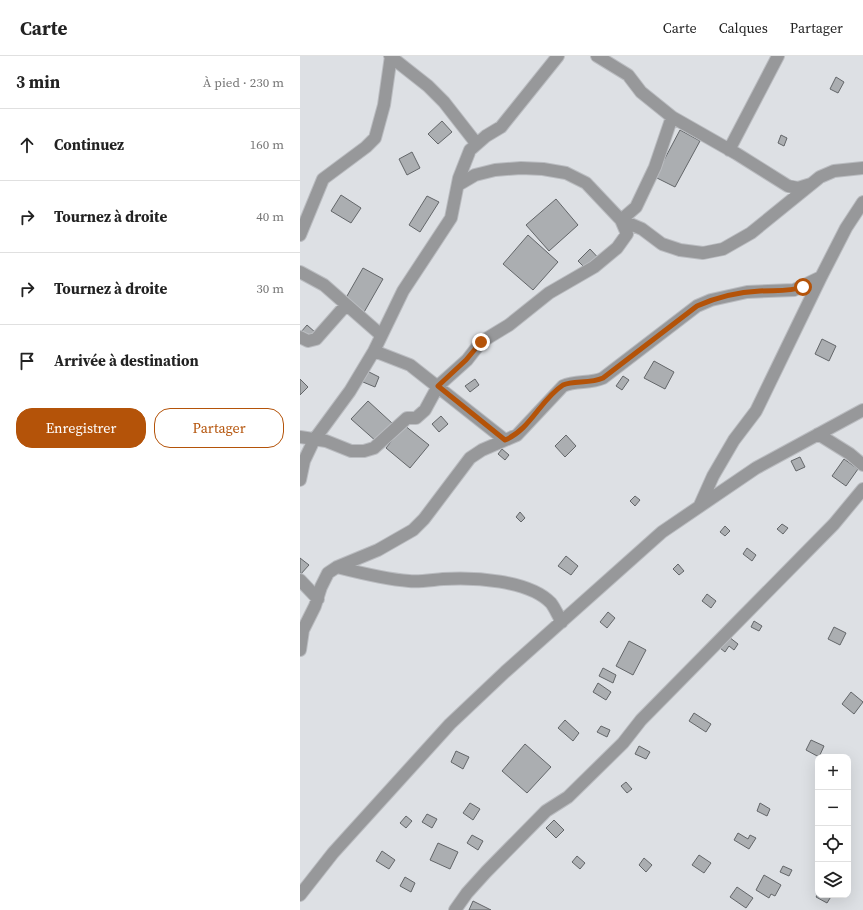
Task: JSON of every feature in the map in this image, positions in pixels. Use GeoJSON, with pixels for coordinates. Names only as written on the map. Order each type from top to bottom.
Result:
{"type":"FeatureCollection","features":[{"type":"Feature","properties":{"kind":"street"},"geometry":{"type":"LineString","coordinates":[[300,480],[304,461],[314,440],[342,403],[374,351],[403,290],[451,218],[458,185],[470,150],[476,143],[502,127],[558,56]]}},
{"type":"Feature","properties":{"kind":"street"},"geometry":{"type":"LineString","coordinates":[[597,56],[628,75],[641,92],[672,117],[788,186],[798,188],[813,184]]}},
{"type":"Feature","properties":{"kind":"street"},"geometry":{"type":"LineString","coordinates":[[728,150],[778,56]]}},
{"type":"Feature","properties":{"kind":"street"},"geometry":{"type":"LineString","coordinates":[[390,57],[428,86],[444,102],[476,143]]}},
{"type":"Feature","properties":{"kind":"street"},"geometry":{"type":"LineString","coordinates":[[300,235],[323,179],[327,174],[366,147],[375,138],[384,105],[390,57]]}},
{"type":"Feature","properties":{"kind":"street"},"geometry":{"type":"LineString","coordinates":[[621,220],[636,207],[655,168],[672,117]]}},
{"type":"Feature","properties":{"kind":"street"},"geometry":{"type":"LineString","coordinates":[[300,437],[326,441],[352,451],[364,451],[374,448],[407,418],[416,418],[425,410],[438,386],[466,360],[481,342],[509,325],[549,293],[590,270],[616,248],[627,234],[621,220],[586,183],[566,173],[543,168],[495,170],[475,175],[458,185]]}},
{"type":"Feature","properties":{"kind":"street"},"geometry":{"type":"LineString","coordinates":[[621,220],[642,229],[662,244],[680,250],[703,253],[723,249],[751,233],[820,177],[834,171],[863,168]]}},
{"type":"Feature","properties":{"kind":"street"},"geometry":{"type":"LineString","coordinates":[[700,505],[713,476],[734,440],[756,411],[846,228],[863,202]]}},
{"type":"Feature","properties":{"kind":"street"},"geometry":{"type":"LineString","coordinates":[[300,272],[324,285],[381,335]]}},
{"type":"Feature","properties":{"kind":"street"},"geometry":{"type":"LineString","coordinates":[[300,650],[303,630],[318,600],[324,580],[328,573],[337,567],[378,550],[413,530],[424,519],[470,458],[482,450],[517,435],[525,428],[555,392],[563,386],[569,383],[596,381],[603,378],[697,306],[711,300],[747,292],[794,290],[821,277]]}},
{"type":"Feature","properties":{"kind":"street"},"geometry":{"type":"LineString","coordinates":[[300,337],[308,341],[316,339],[346,305]]}},
{"type":"Feature","properties":{"kind":"street"},"geometry":{"type":"LineString","coordinates":[[374,351],[410,365],[505,440]]}},
{"type":"Feature","properties":{"kind":"street"},"geometry":{"type":"LineString","coordinates":[[300,895],[333,853],[445,730],[482,694],[662,532],[756,468],[863,410]]}},
{"type":"Feature","properties":{"kind":"street"},"geometry":{"type":"LineString","coordinates":[[818,434],[850,454],[863,465]]}},
{"type":"Feature","properties":{"kind":"street"},"geometry":{"type":"LineString","coordinates":[[455,910],[486,872],[546,811],[568,797],[623,743],[641,720],[834,524],[863,489]]}},
{"type":"Feature","properties":{"kind":"street"},"geometry":{"type":"LineString","coordinates":[[337,567],[384,578],[404,580],[479,580],[511,584],[542,596],[551,604],[562,622]]}},
{"type":"Feature","properties":{"kind":"street"},"geometry":{"type":"LineString","coordinates":[[300,580],[318,600]]}},
{"type":"Feature","properties":{"kind":"building"},"geometry":{"type":"Polygon","coordinates":[[[836,77],[844,82],[838,93],[830,89],[836,77]]]}},
{"type":"Feature","properties":{"kind":"building"},"geometry":{"type":"Polygon","coordinates":[[[442,121],[452,132],[438,144],[428,134],[442,121]]]}},
{"type":"Feature","properties":{"kind":"building"},"geometry":{"type":"Polygon","coordinates":[[[680,130],[700,141],[675,187],[655,177],[680,130]]]}},
{"type":"Feature","properties":{"kind":"building"},"geometry":{"type":"Polygon","coordinates":[[[781,135],[787,138],[784,146],[778,143],[781,135]]]}},
{"type":"Feature","properties":{"kind":"building"},"geometry":{"type":"Polygon","coordinates":[[[412,152],[420,168],[407,175],[399,159],[412,152]]]}},
{"type":"Feature","properties":{"kind":"building"},"geometry":{"type":"Polygon","coordinates":[[[341,195],[361,208],[351,223],[331,211],[341,195]]]}},
{"type":"Feature","properties":{"kind":"building"},"geometry":{"type":"Polygon","coordinates":[[[427,196],[439,202],[420,232],[409,225],[427,196]]]}},
{"type":"Feature","properties":{"kind":"building"},"geometry":{"type":"Polygon","coordinates":[[[556,199],[578,225],[549,251],[526,225],[556,199]]]}},
{"type":"Feature","properties":{"kind":"building"},"geometry":{"type":"Polygon","coordinates":[[[528,235],[558,262],[533,290],[503,264],[528,235]]]}},
{"type":"Feature","properties":{"kind":"building"},"geometry":{"type":"Polygon","coordinates":[[[590,249],[603,263],[591,274],[578,261],[590,249]]]}},
{"type":"Feature","properties":{"kind":"building"},"geometry":{"type":"Polygon","coordinates":[[[363,268],[383,279],[363,314],[343,303],[363,268]]]}},
{"type":"Feature","properties":{"kind":"building"},"geometry":{"type":"Polygon","coordinates":[[[307,325],[316,333],[311,340],[301,332],[307,325]]]}},
{"type":"Feature","properties":{"kind":"building"},"geometry":{"type":"Polygon","coordinates":[[[822,339],[836,346],[829,361],[815,354],[822,339]]]}},
{"type":"Feature","properties":{"kind":"building"},"geometry":{"type":"Polygon","coordinates":[[[654,361],[674,372],[665,389],[644,378],[654,361]]]}},
{"type":"Feature","properties":{"kind":"building"},"geometry":{"type":"Polygon","coordinates":[[[367,371],[379,377],[375,387],[363,382],[367,371]]]}},
{"type":"Feature","properties":{"kind":"building"},"geometry":{"type":"Polygon","coordinates":[[[623,376],[629,380],[622,390],[616,386],[623,376]]]}},
{"type":"Feature","properties":{"kind":"building"},"geometry":{"type":"Polygon","coordinates":[[[300,379],[308,387],[300,395],[300,379]]]}},
{"type":"Feature","properties":{"kind":"building"},"geometry":{"type":"Polygon","coordinates":[[[475,379],[479,385],[470,392],[465,386],[475,379]]]}},
{"type":"Feature","properties":{"kind":"building"},"geometry":{"type":"Polygon","coordinates":[[[368,401],[393,424],[377,442],[351,419],[368,401]]]}},
{"type":"Feature","properties":{"kind":"building"},"geometry":{"type":"Polygon","coordinates":[[[441,416],[448,424],[439,432],[432,424],[441,416]]]}},
{"type":"Feature","properties":{"kind":"building"},"geometry":{"type":"Polygon","coordinates":[[[404,425],[429,445],[410,468],[386,448],[404,425]]]}},
{"type":"Feature","properties":{"kind":"building"},"geometry":{"type":"Polygon","coordinates":[[[566,435],[576,446],[565,457],[555,446],[566,435]]]}},
{"type":"Feature","properties":{"kind":"building"},"geometry":{"type":"Polygon","coordinates":[[[502,449],[509,455],[505,460],[498,454],[502,449]]]}},
{"type":"Feature","properties":{"kind":"building"},"geometry":{"type":"Polygon","coordinates":[[[800,457],[805,467],[796,471],[791,461],[800,457]]]}},
{"type":"Feature","properties":{"kind":"building"},"geometry":{"type":"Polygon","coordinates":[[[844,459],[858,469],[846,486],[832,476],[844,459]]]}},
{"type":"Feature","properties":{"kind":"building"},"geometry":{"type":"Polygon","coordinates":[[[635,496],[640,500],[635,506],[630,501],[635,496]]]}},
{"type":"Feature","properties":{"kind":"building"},"geometry":{"type":"Polygon","coordinates":[[[520,512],[525,518],[521,522],[516,517],[520,512]]]}},
{"type":"Feature","properties":{"kind":"building"},"geometry":{"type":"Polygon","coordinates":[[[782,524],[788,528],[783,534],[777,529],[782,524]]]}},
{"type":"Feature","properties":{"kind":"building"},"geometry":{"type":"Polygon","coordinates":[[[725,526],[730,531],[725,536],[720,532],[725,526]]]}},
{"type":"Feature","properties":{"kind":"building"},"geometry":{"type":"Polygon","coordinates":[[[747,548],[756,555],[752,561],[743,554],[747,548]]]}},
{"type":"Feature","properties":{"kind":"building"},"geometry":{"type":"Polygon","coordinates":[[[566,556],[578,566],[571,575],[558,566],[566,556]]]}},
{"type":"Feature","properties":{"kind":"building"},"geometry":{"type":"Polygon","coordinates":[[[300,558],[309,565],[300,575],[300,558]]]}},
{"type":"Feature","properties":{"kind":"building"},"geometry":{"type":"Polygon","coordinates":[[[678,564],[684,571],[679,575],[673,569],[678,564]]]}},
{"type":"Feature","properties":{"kind":"building"},"geometry":{"type":"Polygon","coordinates":[[[707,594],[716,601],[711,608],[702,601],[707,594]]]}},
{"type":"Feature","properties":{"kind":"building"},"geometry":{"type":"Polygon","coordinates":[[[608,612],[615,618],[607,628],[600,622],[608,612]]]}},
{"type":"Feature","properties":{"kind":"building"},"geometry":{"type":"Polygon","coordinates":[[[754,621],[762,626],[759,631],[751,627],[754,621]]]}},
{"type":"Feature","properties":{"kind":"building"},"geometry":{"type":"Polygon","coordinates":[[[834,627],[846,633],[840,645],[828,639],[834,627]]]}},
{"type":"Feature","properties":{"kind":"building"},"geometry":{"type":"Polygon","coordinates":[[[729,637],[738,644],[734,650],[729,646],[725,652],[720,648],[729,637]]]}},
{"type":"Feature","properties":{"kind":"building"},"geometry":{"type":"Polygon","coordinates":[[[629,641],[646,650],[633,675],[616,666],[629,641]]]}},
{"type":"Feature","properties":{"kind":"building"},"geometry":{"type":"Polygon","coordinates":[[[603,668],[616,675],[613,683],[599,676],[603,668]]]}},
{"type":"Feature","properties":{"kind":"building"},"geometry":{"type":"Polygon","coordinates":[[[598,683],[611,692],[606,700],[593,692],[598,683]]]}},
{"type":"Feature","properties":{"kind":"building"},"geometry":{"type":"Polygon","coordinates":[[[851,692],[863,702],[854,714],[842,704],[851,692]]]}},
{"type":"Feature","properties":{"kind":"building"},"geometry":{"type":"Polygon","coordinates":[[[694,713],[711,724],[706,732],[689,721],[694,713]]]}},
{"type":"Feature","properties":{"kind":"building"},"geometry":{"type":"Polygon","coordinates":[[[565,720],[579,733],[573,741],[558,728],[565,720]]]}},
{"type":"Feature","properties":{"kind":"building"},"geometry":{"type":"Polygon","coordinates":[[[601,726],[610,730],[607,737],[597,732],[601,726]]]}},
{"type":"Feature","properties":{"kind":"building"},"geometry":{"type":"Polygon","coordinates":[[[811,740],[824,746],[820,754],[815,755],[806,750],[811,740]]]}},
{"type":"Feature","properties":{"kind":"building"},"geometry":{"type":"Polygon","coordinates":[[[525,744],[551,767],[527,793],[502,771],[525,744]]]}},
{"type":"Feature","properties":{"kind":"building"},"geometry":{"type":"Polygon","coordinates":[[[639,746],[650,752],[646,759],[635,754],[639,746]]]}},
{"type":"Feature","properties":{"kind":"building"},"geometry":{"type":"Polygon","coordinates":[[[456,751],[469,757],[463,769],[451,762],[456,751]]]}},
{"type":"Feature","properties":{"kind":"building"},"geometry":{"type":"Polygon","coordinates":[[[626,782],[632,789],[627,793],[621,786],[626,782]]]}},
{"type":"Feature","properties":{"kind":"building"},"geometry":{"type":"Polygon","coordinates":[[[470,803],[480,809],[473,820],[463,813],[470,803]]]}},
{"type":"Feature","properties":{"kind":"building"},"geometry":{"type":"Polygon","coordinates":[[[760,803],[770,809],[767,816],[757,811],[760,803]]]}},
{"type":"Feature","properties":{"kind":"building"},"geometry":{"type":"Polygon","coordinates":[[[427,814],[437,819],[432,828],[422,822],[427,814]]]}},
{"type":"Feature","properties":{"kind":"building"},"geometry":{"type":"Polygon","coordinates":[[[406,816],[412,821],[406,828],[400,823],[406,816]]]}},
{"type":"Feature","properties":{"kind":"building"},"geometry":{"type":"Polygon","coordinates":[[[554,820],[564,830],[556,838],[546,828],[554,820]]]}},
{"type":"Feature","properties":{"kind":"building"},"geometry":{"type":"Polygon","coordinates":[[[738,833],[748,839],[750,835],[756,838],[749,849],[734,840],[738,833]]]}},
{"type":"Feature","properties":{"kind":"building"},"geometry":{"type":"Polygon","coordinates":[[[472,835],[483,841],[478,850],[467,843],[472,835]]]}},
{"type":"Feature","properties":{"kind":"building"},"geometry":{"type":"Polygon","coordinates":[[[438,843],[458,852],[450,869],[430,860],[438,843]]]}},
{"type":"Feature","properties":{"kind":"building"},"geometry":{"type":"Polygon","coordinates":[[[382,851],[395,860],[389,869],[376,861],[382,851]]]}},
{"type":"Feature","properties":{"kind":"building"},"geometry":{"type":"Polygon","coordinates":[[[699,855],[711,863],[704,873],[692,865],[699,855]]]}},
{"type":"Feature","properties":{"kind":"building"},"geometry":{"type":"Polygon","coordinates":[[[577,856],[585,863],[580,869],[572,862],[577,856]]]}},
{"type":"Feature","properties":{"kind":"building"},"geometry":{"type":"Polygon","coordinates":[[[644,858],[652,865],[646,872],[639,865],[644,858]]]}},
{"type":"Feature","properties":{"kind":"building"},"geometry":{"type":"Polygon","coordinates":[[[783,866],[792,870],[789,876],[780,872],[783,866]]]}},
{"type":"Feature","properties":{"kind":"building"},"geometry":{"type":"Polygon","coordinates":[[[764,875],[781,885],[775,896],[771,894],[769,898],[756,890],[764,875]]]}},
{"type":"Feature","properties":{"kind":"building"},"geometry":{"type":"Polygon","coordinates":[[[405,877],[415,883],[411,892],[400,886],[405,877]]]}},
{"type":"Feature","properties":{"kind":"building"},"geometry":{"type":"Polygon","coordinates":[[[737,887],[753,898],[746,908],[730,897],[737,887]]]}},
{"type":"Feature","properties":{"kind":"building"},"geometry":{"type":"Polygon","coordinates":[[[818,898],[830,898],[827,903],[818,898]]]}},
{"type":"Feature","properties":{"kind":"building"},"geometry":{"type":"Polygon","coordinates":[[[473,901],[491,910],[469,910],[473,901]]]}},
{"type":"Feature","properties":{"kind":"route"},"geometry":{"type":"LineString","coordinates":[[481,342],[471,355],[438,386],[505,440],[517,435],[525,428],[555,392],[563,386],[569,383],[596,381],[603,378],[697,306],[711,300],[747,292],[794,290],[803,287]]}}]}
